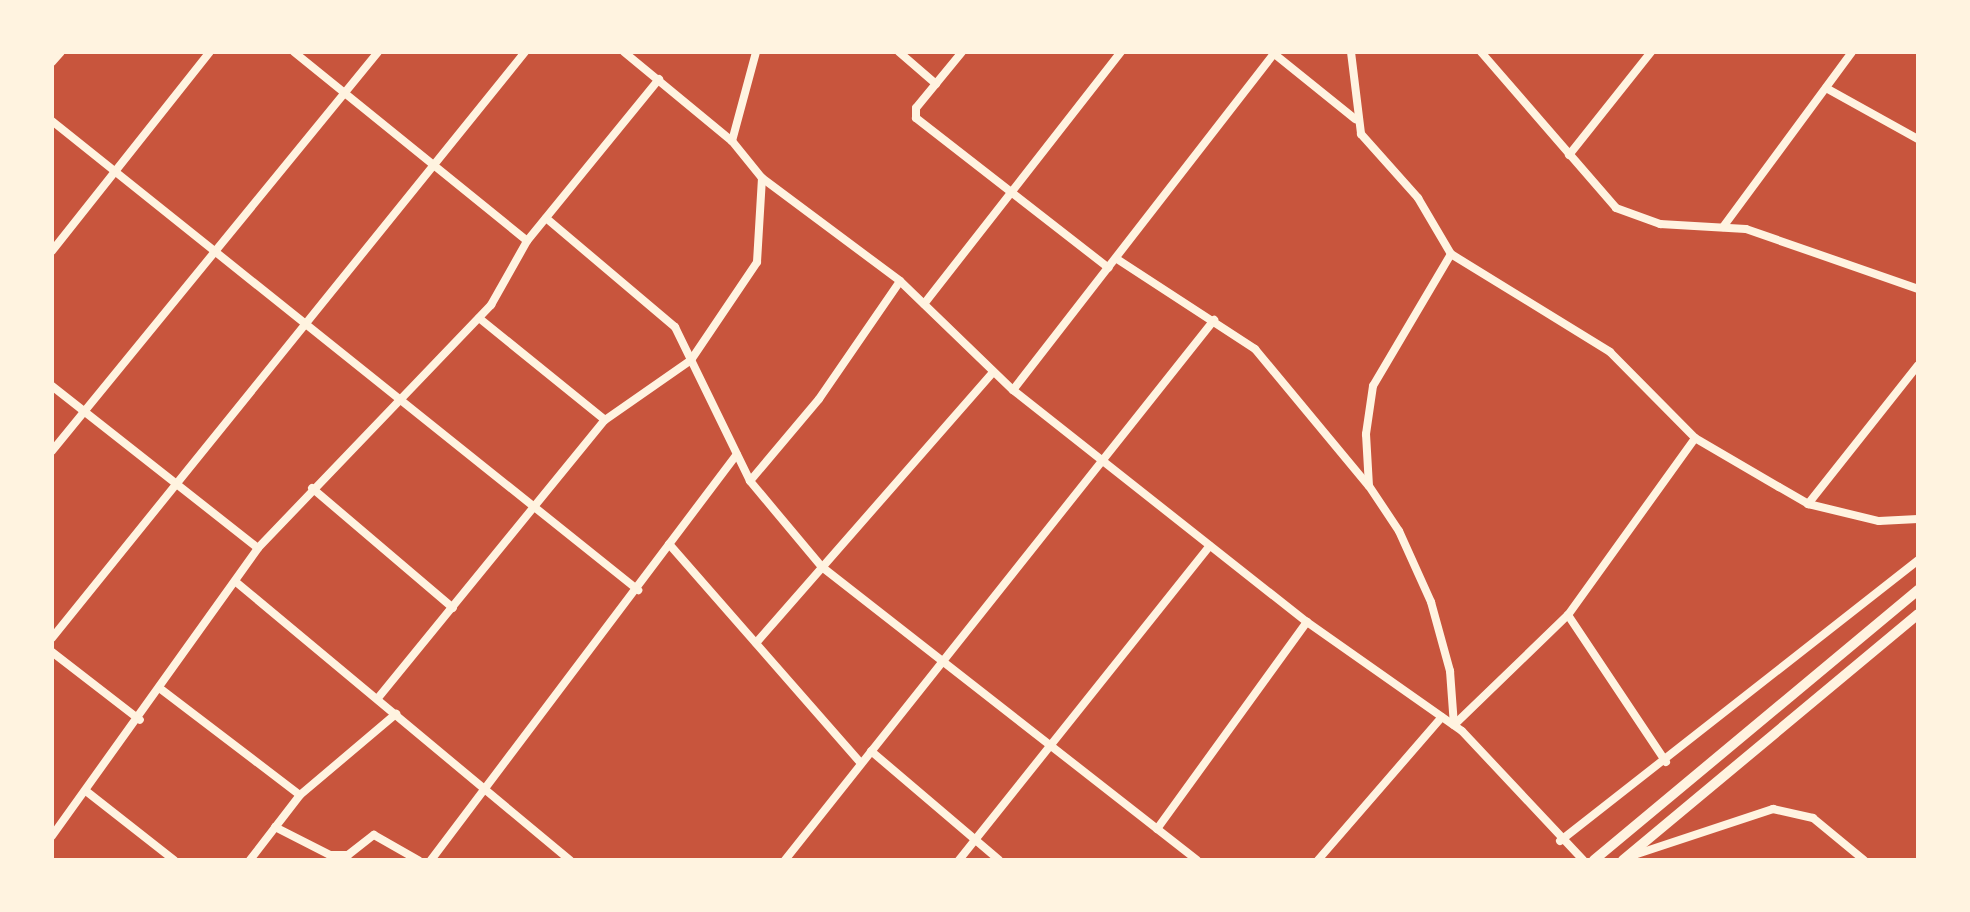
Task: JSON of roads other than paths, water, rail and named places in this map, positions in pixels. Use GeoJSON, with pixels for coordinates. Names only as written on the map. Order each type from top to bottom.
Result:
{"type":"FeatureCollection","features":[{"type":"Feature","properties":{"kind":"street"},"geometry":{"type":"LineString","coordinates":[[52,62],[61,52]]}},
{"type":"Feature","properties":{"kind":"street"},"geometry":{"type":"LineString","coordinates":[[52,251],[210,52]]}},
{"type":"Feature","properties":{"kind":"street"},"geometry":{"type":"LineString","coordinates":[[294,52],[343,96],[527,241]]}},
{"type":"Feature","properties":{"kind":"street"},"geometry":{"type":"LineString","coordinates":[[52,451],[378,52]]}},
{"type":"Feature","properties":{"kind":"street"},"geometry":{"type":"LineString","coordinates":[[52,638],[173,481],[525,52]]}},
{"type":"Feature","properties":{"kind":"street"},"geometry":{"type":"LineString","coordinates":[[624,52],[732,141],[762,178],[900,281],[1013,390],[1307,622],[1454,725],[1560,841],[1583,860]]}},
{"type":"Feature","properties":{"kind":"street"},"geometry":{"type":"LineString","coordinates":[[732,141],[756,52]]}},
{"type":"Feature","properties":{"kind":"street"},"geometry":{"type":"LineString","coordinates":[[899,52],[936,84]]}},
{"type":"Feature","properties":{"kind":"street"},"geometry":{"type":"LineString","coordinates":[[962,52],[936,84],[916,118],[1109,268]]}},
{"type":"Feature","properties":{"kind":"street"},"geometry":{"type":"LineString","coordinates":[[924,304],[1121,52]]}},
{"type":"Feature","properties":{"kind":"street"},"geometry":{"type":"LineString","coordinates":[[1351,52],[1355,119]]}},
{"type":"Feature","properties":{"kind":"street"},"geometry":{"type":"LineString","coordinates":[[1481,52],[1605,199],[1638,218],[1723,227],[1918,289]]}},
{"type":"Feature","properties":{"kind":"street"},"geometry":{"type":"LineString","coordinates":[[1569,155],[1651,52]]}},
{"type":"Feature","properties":{"kind":"street"},"geometry":{"type":"LineString","coordinates":[[1723,227],[1850,55],[1838,52]]}},
{"type":"Feature","properties":{"kind":"street"},"geometry":{"type":"LineString","coordinates":[[1013,390],[1273,53],[1355,119],[1451,254],[1610,352],[1695,438],[1808,504],[1879,521],[1918,519]]}},
{"type":"Feature","properties":{"kind":"street"},"geometry":{"type":"LineString","coordinates":[[52,836],[162,690],[258,548],[312,488],[479,318],[527,241],[659,79]]}},
{"type":"Feature","properties":{"kind":"street"},"geometry":{"type":"LineString","coordinates":[[1826,88],[1918,139]]}},
{"type":"Feature","properties":{"kind":"street"},"geometry":{"type":"LineString","coordinates":[[52,121],[305,319],[535,511],[638,590]]}},
{"type":"Feature","properties":{"kind":"street"},"geometry":{"type":"LineString","coordinates":[[378,698],[535,511],[605,420],[691,360],[757,262],[762,178]]}},
{"type":"Feature","properties":{"kind":"street"},"geometry":{"type":"LineString","coordinates":[[546,218],[668,319],[750,481],[822,567],[941,665],[1197,860]]}},
{"type":"Feature","properties":{"kind":"street"},"geometry":{"type":"LineString","coordinates":[[1369,486],[1373,386],[1451,254]]}},
{"type":"Feature","properties":{"kind":"street"},"geometry":{"type":"LineString","coordinates":[[1117,259],[1255,349],[1369,486],[1399,531],[1431,602],[1450,671],[1454,725]]}},
{"type":"Feature","properties":{"kind":"street"},"geometry":{"type":"LineString","coordinates":[[750,481],[819,399],[900,281]]}},
{"type":"Feature","properties":{"kind":"street"},"geometry":{"type":"LineString","coordinates":[[479,318],[605,420]]}},
{"type":"Feature","properties":{"kind":"street"},"geometry":{"type":"LineString","coordinates":[[785,860],[1214,320]]}},
{"type":"Feature","properties":{"kind":"street"},"geometry":{"type":"LineString","coordinates":[[1808,504],[1918,365]]}},
{"type":"Feature","properties":{"kind":"street"},"geometry":{"type":"LineString","coordinates":[[756,643],[993,372]]}},
{"type":"Feature","properties":{"kind":"street"},"geometry":{"type":"LineString","coordinates":[[52,386],[258,548]]}},
{"type":"Feature","properties":{"kind":"street"},"geometry":{"type":"LineString","coordinates":[[1454,725],[1568,615],[1695,438]]}},
{"type":"Feature","properties":{"kind":"street"},"geometry":{"type":"LineString","coordinates":[[431,860],[638,590],[737,454]]}},
{"type":"Feature","properties":{"kind":"street"},"geometry":{"type":"LineString","coordinates":[[312,488],[453,608]]}},
{"type":"Feature","properties":{"kind":"street"},"geometry":{"type":"LineString","coordinates":[[669,544],[861,763]]}},
{"type":"Feature","properties":{"kind":"street"},"geometry":{"type":"LineString","coordinates":[[959,860],[1047,746],[1210,546]]}},
{"type":"Feature","properties":{"kind":"street"},"geometry":{"type":"LineString","coordinates":[[1560,841],[1666,762],[1918,560]]}},
{"type":"Feature","properties":{"kind":"street"},"geometry":{"type":"LineString","coordinates":[[236,582],[570,860]]}},
{"type":"Feature","properties":{"kind":"street"},"geometry":{"type":"LineString","coordinates":[[1594,860],[1918,590]]}},
{"type":"Feature","properties":{"kind":"street"},"geometry":{"type":"LineString","coordinates":[[1625,858],[1918,614]]}},
{"type":"Feature","properties":{"kind":"street"},"geometry":{"type":"LineString","coordinates":[[1568,615],[1666,762]]}},
{"type":"Feature","properties":{"kind":"street"},"geometry":{"type":"LineString","coordinates":[[1157,829],[1307,622]]}},
{"type":"Feature","properties":{"kind":"street"},"geometry":{"type":"LineString","coordinates":[[52,652],[140,720]]}},
{"type":"Feature","properties":{"kind":"street"},"geometry":{"type":"LineString","coordinates":[[162,690],[300,795]]}},
{"type":"Feature","properties":{"kind":"street"},"geometry":{"type":"LineString","coordinates":[[250,860],[300,795],[396,714]]}},
{"type":"Feature","properties":{"kind":"street"},"geometry":{"type":"LineString","coordinates":[[1318,860],[1442,717]]}},
{"type":"Feature","properties":{"kind":"street"},"geometry":{"type":"LineString","coordinates":[[871,751],[999,860]]}},
{"type":"Feature","properties":{"kind":"street"},"geometry":{"type":"LineString","coordinates":[[86,791],[174,860]]}},
{"type":"Feature","properties":{"kind":"street"},"geometry":{"type":"LineString","coordinates":[[1625,858],[1773,809],[1813,818],[1864,860]]}},
{"type":"Feature","properties":{"kind":"street"},"geometry":{"type":"LineString","coordinates":[[275,827],[330,855],[348,855],[374,835],[418,860]]}}]}
